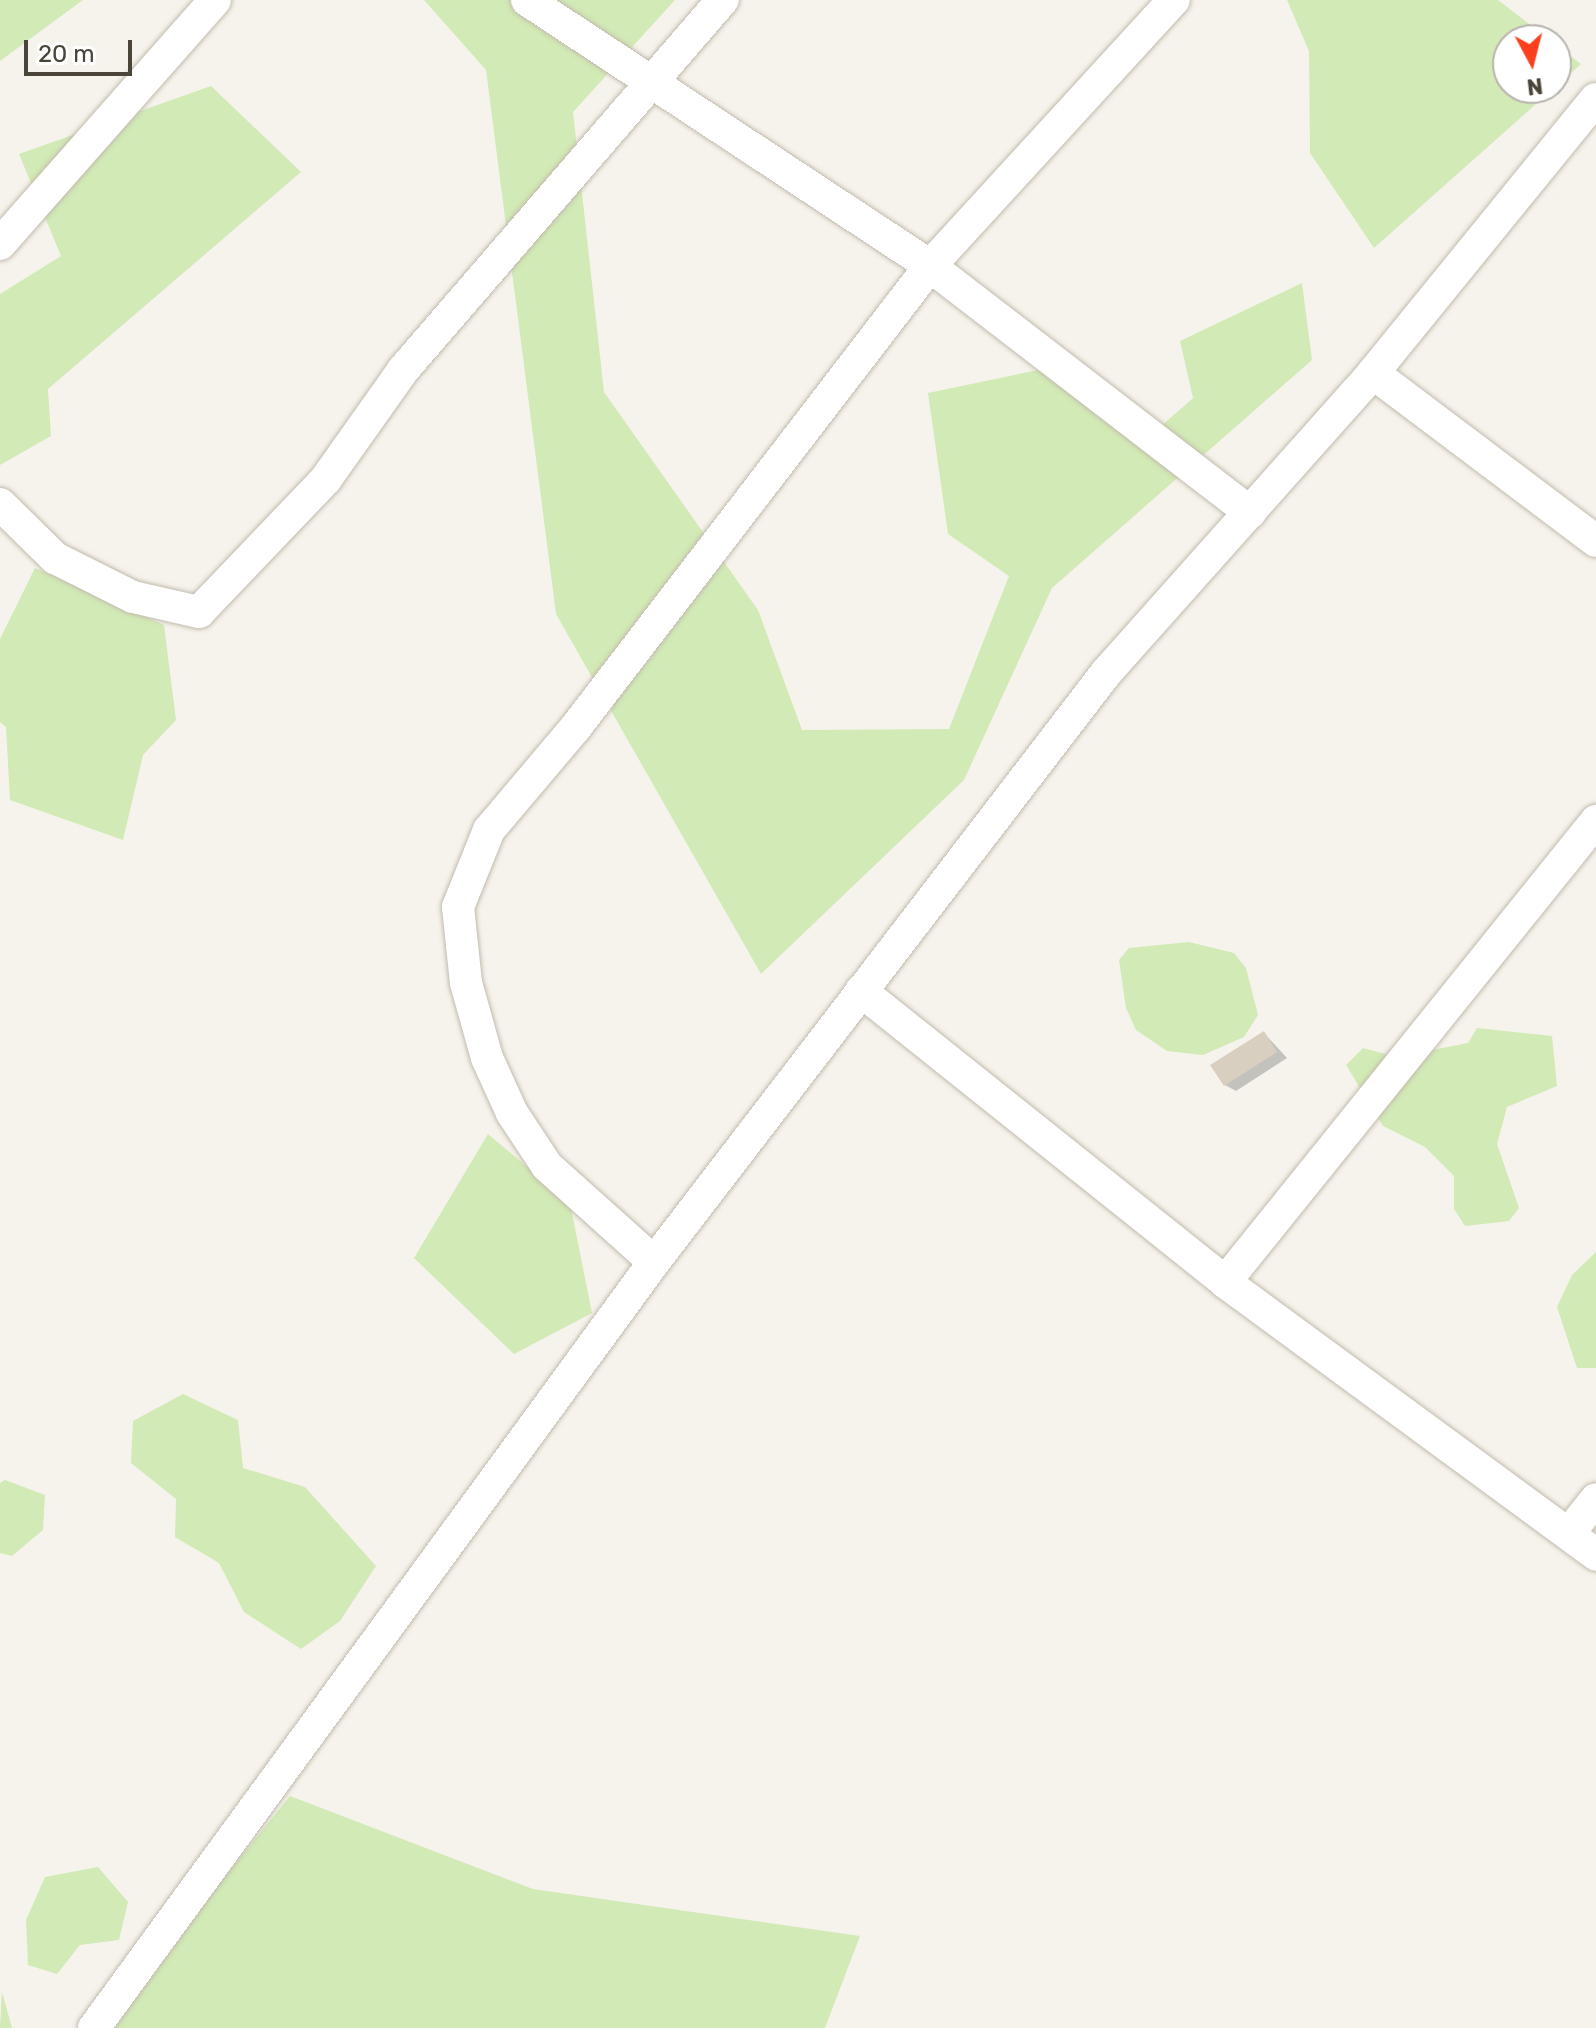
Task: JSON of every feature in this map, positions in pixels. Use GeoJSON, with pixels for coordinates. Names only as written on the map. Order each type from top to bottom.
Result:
{"type":"FeatureCollection","features":[{"type":"Feature","properties":{"kind":"street"},"geometry":{"type":"LineString","coordinates":[[0,244],[215,0]]}},
{"type":"Feature","properties":{"kind":"street"},"geometry":{"type":"LineString","coordinates":[[527,0],[654,79],[930,266],[1250,512]]}},
{"type":"Feature","properties":{"kind":"street"},"geometry":{"type":"LineString","coordinates":[[0,504],[55,558],[133,597],[199,612],[326,479],[404,369],[723,0]]}},
{"type":"Feature","properties":{"kind":"street"},"geometry":{"type":"LineString","coordinates":[[654,1262],[547,1166],[512,1113],[487,1058],[466,983],[458,907],[489,830],[576,727],[930,266],[1174,0]]}},
{"type":"Feature","properties":{"kind":"street"},"geometry":{"type":"LineString","coordinates":[[94,2028],[654,1262],[1106,673],[1373,373],[1596,99]]}},
{"type":"Feature","properties":{"kind":"street"},"geometry":{"type":"LineString","coordinates":[[1373,373],[1596,541]]}},
{"type":"Feature","properties":{"kind":"street"},"geometry":{"type":"LineString","coordinates":[[1225,1282],[1596,821]]}},
{"type":"Feature","properties":{"kind":"street"},"geometry":{"type":"LineString","coordinates":[[861,991],[1225,1282],[1596,1555]]}},
{"type":"Feature","properties":{"kind":"street"},"geometry":{"type":"LineString","coordinates":[[1569,1533],[1596,1499]]}},
{"type":"Feature","properties":{"kind":"green space"},"geometry":{"type":"Polygon","coordinates":[[[0,0],[83,0],[0,61],[0,0]]]}},
{"type":"Feature","properties":{"kind":"green space"},"geometry":{"type":"Polygon","coordinates":[[[424,0],[675,0],[573,112],[604,392],[758,610],[802,730],[949,729],[1009,576],[948,534],[928,393],[1057,366],[1151,435],[1193,398],[1180,341],[1302,283],[1312,360],[1052,588],[964,780],[761,974],[556,614],[486,70],[424,0]]]}},
{"type":"Feature","properties":{"kind":"green space"},"geometry":{"type":"Polygon","coordinates":[[[1287,0],[1498,0],[1529,24],[1492,24],[1492,104],[1536,104],[1374,248],[1310,153],[1309,51],[1287,0]]]}},
{"type":"Feature","properties":{"kind":"green space"},"geometry":{"type":"Polygon","coordinates":[[[1572,57],[1581,64],[1572,72],[1572,57]]]}},
{"type":"Feature","properties":{"kind":"green space"},"geometry":{"type":"Polygon","coordinates":[[[211,86],[301,172],[48,389],[51,436],[0,465],[0,294],[61,256],[19,154],[211,86]]]}},
{"type":"Feature","properties":{"kind":"green space"},"geometry":{"type":"Polygon","coordinates":[[[35,568],[164,625],[176,720],[143,755],[123,840],[10,800],[6,727],[0,722],[0,639],[35,568]]]}},
{"type":"Feature","properties":{"kind":"green space"},"geometry":{"type":"Polygon","coordinates":[[[1189,942],[1234,953],[1246,968],[1258,1015],[1244,1037],[1203,1055],[1167,1051],[1136,1030],[1126,1008],[1119,960],[1129,948],[1189,942]]]}},
{"type":"Feature","properties":{"kind":"green space"},"geometry":{"type":"Polygon","coordinates":[[[1477,1028],[1552,1036],[1557,1086],[1507,1107],[1497,1144],[1519,1208],[1509,1221],[1465,1226],[1454,1209],[1454,1176],[1425,1147],[1383,1126],[1346,1065],[1363,1048],[1397,1057],[1468,1043],[1477,1028]]]}},
{"type":"Feature","properties":{"kind":"green space"},"geometry":{"type":"Polygon","coordinates":[[[488,1134],[570,1203],[592,1313],[514,1354],[414,1258],[488,1134]]]}},
{"type":"Feature","properties":{"kind":"green space"},"geometry":{"type":"Polygon","coordinates":[[[1596,1252],[1596,1368],[1577,1368],[1557,1307],[1572,1275],[1596,1252]]]}},
{"type":"Feature","properties":{"kind":"green space"},"geometry":{"type":"Polygon","coordinates":[[[183,1394],[238,1420],[243,1468],[305,1487],[376,1566],[340,1621],[301,1649],[244,1612],[219,1563],[175,1537],[176,1499],[131,1463],[133,1421],[183,1394]]]}},
{"type":"Feature","properties":{"kind":"green space"},"geometry":{"type":"Polygon","coordinates":[[[5,1480],[45,1495],[43,1530],[12,1556],[0,1553],[0,1483],[5,1480]]]}},
{"type":"Feature","properties":{"kind":"green space"},"geometry":{"type":"Polygon","coordinates":[[[290,1796],[533,1889],[860,1936],[825,2028],[102,2028],[290,1796]]]}},
{"type":"Feature","properties":{"kind":"green space"},"geometry":{"type":"Polygon","coordinates":[[[98,1867],[128,1902],[119,1940],[80,1945],[57,1974],[28,1965],[26,1920],[45,1877],[98,1867]]]}},
{"type":"Feature","properties":{"kind":"green space"},"geometry":{"type":"Polygon","coordinates":[[[2,1992],[12,2028],[0,2028],[2,1992]]]}},
{"type":"Feature","properties":{"kind":"building"},"geometry":{"type":"Polygon","coordinates":[[[1264,1031],[1277,1052],[1224,1086],[1210,1065],[1264,1031]]]}}]}
